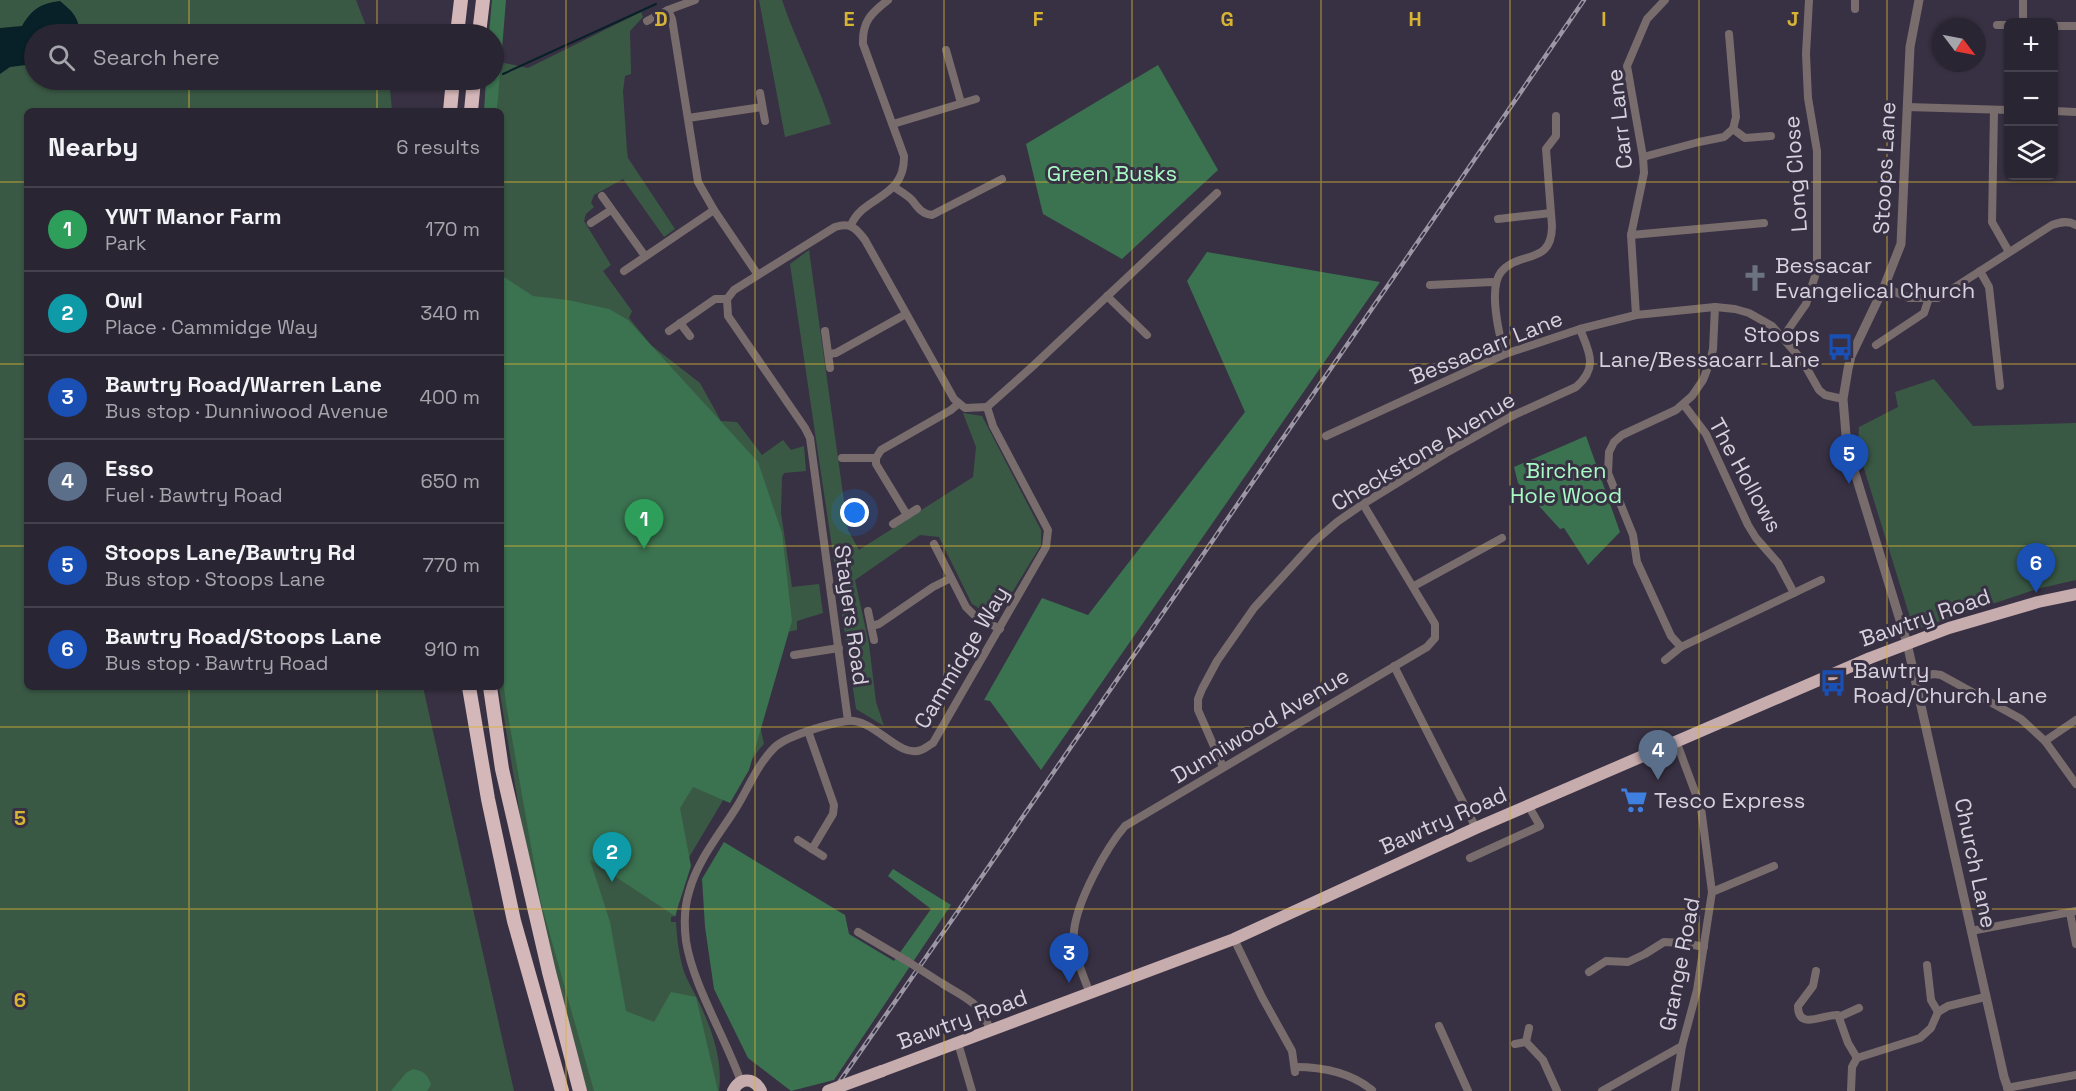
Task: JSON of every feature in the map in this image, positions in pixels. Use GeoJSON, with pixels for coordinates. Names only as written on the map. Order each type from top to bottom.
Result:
{"type":"FeatureCollection","features":[{"type":"Feature","properties":{"kind":"highway"},"geometry":{"type":"LineString","coordinates":[[458,24],[461,0]]}},
{"type":"Feature","properties":{"kind":"highway"},"geometry":{"type":"LineString","coordinates":[[480,24],[483,0]]}},
{"type":"Feature","properties":{"kind":"highway"},"geometry":{"type":"LineString","coordinates":[[450,108],[452,90]]}},
{"type":"Feature","properties":{"kind":"highway"},"geometry":{"type":"LineString","coordinates":[[471,108],[473,90]]}},
{"type":"Feature","properties":{"kind":"highway","name":"Bawtry Road"},"geometry":{"type":"LineString","coordinates":[[828,1091],[958,1042],[991,1032],[1234,939],[1528,805],[1907,643],[2038,602],[2076,594]]}},
{"type":"Feature","properties":{"kind":"highway"},"geometry":{"type":"LineString","coordinates":[[470,690],[488,799],[514,921],[562,1091]]}},
{"type":"Feature","properties":{"kind":"highway"},"geometry":{"type":"LineString","coordinates":[[490,690],[502,769],[549,972],[580,1091]]}},
{"type":"Feature","properties":{"kind":"highway"},"geometry":{"type":"LineString","coordinates":[[737,1086],[753,1082],[761,1091]]}},
{"type":"Feature","properties":{"kind":"street"},"geometry":{"type":"LineString","coordinates":[[647,21],[695,0]]}},
{"type":"Feature","properties":{"kind":"street"},"geometry":{"type":"LineString","coordinates":[[851,225],[861,211],[894,187],[903,171],[904,161],[893,124],[865,53],[863,35],[868,18],[888,0]]}},
{"type":"Feature","properties":{"kind":"street","name":"Carr Lane"},"geometry":{"type":"LineString","coordinates":[[1636,315],[1631,235],[1643,182],[1643,157],[1628,66],[1647,19],[1665,0]]}},
{"type":"Feature","properties":{"kind":"street","name":"Long Close"},"geometry":{"type":"LineString","coordinates":[[1783,337],[1806,304],[1817,270],[1817,151],[1808,98],[1806,54],[1809,0]]}},
{"type":"Feature","properties":{"kind":"street","name":"Stoops Lane"},"geometry":{"type":"LineString","coordinates":[[1907,643],[1847,447],[1843,399],[1851,356],[1884,287],[1901,244],[1912,31],[1919,0]]}},
{"type":"Feature","properties":{"kind":"street"},"geometry":{"type":"LineString","coordinates":[[2023,0],[2023,18]]}},
{"type":"Feature","properties":{"kind":"street"},"geometry":{"type":"LineString","coordinates":[[668,10],[672,19],[698,182],[758,275]]}},
{"type":"Feature","properties":{"kind":"street"},"geometry":{"type":"LineString","coordinates":[[1997,26],[2004,25]]}},
{"type":"Feature","properties":{"kind":"street"},"geometry":{"type":"LineString","coordinates":[[2058,26],[2076,26]]}},
{"type":"Feature","properties":{"kind":"street"},"geometry":{"type":"LineString","coordinates":[[1643,157],[1698,142],[1719,139],[1733,129],[1736,117],[1729,34]]}},
{"type":"Feature","properties":{"kind":"street"},"geometry":{"type":"LineString","coordinates":[[946,50],[961,103]]}},
{"type":"Feature","properties":{"kind":"street"},"geometry":{"type":"LineString","coordinates":[[760,93],[765,121]]}},
{"type":"Feature","properties":{"kind":"street"},"geometry":{"type":"LineString","coordinates":[[893,124],[976,99]]}},
{"type":"Feature","properties":{"kind":"street"},"geometry":{"type":"LineString","coordinates":[[688,118],[762,107]]}},
{"type":"Feature","properties":{"kind":"street"},"geometry":{"type":"LineString","coordinates":[[1907,107],[2004,110]]}},
{"type":"Feature","properties":{"kind":"street"},"geometry":{"type":"LineString","coordinates":[[1995,110],[1992,222],[2009,252]]}},
{"type":"Feature","properties":{"kind":"street"},"geometry":{"type":"LineString","coordinates":[[2058,111],[2076,112]]}},
{"type":"Feature","properties":{"kind":"street"},"geometry":{"type":"LineString","coordinates":[[1505,354],[1497,319],[1496,284],[1500,272],[1506,267],[1515,261],[1536,256],[1549,244],[1552,235],[1546,149],[1556,136],[1556,116]]}},
{"type":"Feature","properties":{"kind":"street"},"geometry":{"type":"LineString","coordinates":[[1733,129],[1745,138],[1771,136]]}},
{"type":"Feature","properties":{"kind":"street"},"geometry":{"type":"LineString","coordinates":[[894,187],[907,196],[920,210],[933,215],[1002,179]]}},
{"type":"Feature","properties":{"kind":"street"},"geometry":{"type":"LineString","coordinates":[[669,331],[716,299],[728,299],[734,290],[834,227],[843,224],[851,225],[865,240],[958,404],[965,408],[987,407],[1217,193]]}},
{"type":"Feature","properties":{"kind":"street"},"geometry":{"type":"LineString","coordinates":[[602,196],[645,256]]}},
{"type":"Feature","properties":{"kind":"street"},"geometry":{"type":"LineString","coordinates":[[591,223],[611,210]]}},
{"type":"Feature","properties":{"kind":"street"},"geometry":{"type":"LineString","coordinates":[[624,271],[714,210]]}},
{"type":"Feature","properties":{"kind":"street"},"geometry":{"type":"LineString","coordinates":[[1498,219],[1551,213]]}},
{"type":"Feature","properties":{"kind":"street"},"geometry":{"type":"LineString","coordinates":[[1884,287],[1909,298],[1938,298],[2052,225],[2062,222],[2072,222],[2076,225]]}},
{"type":"Feature","properties":{"kind":"street"},"geometry":{"type":"LineString","coordinates":[[1631,235],[1764,223]]}},
{"type":"Feature","properties":{"kind":"street"},"geometry":{"type":"LineString","coordinates":[[1980,271],[1989,287],[2000,386]]}},
{"type":"Feature","properties":{"kind":"street"},"geometry":{"type":"LineString","coordinates":[[1430,285],[1492,282],[1496,284]]}},
{"type":"Feature","properties":{"kind":"street"},"geometry":{"type":"LineString","coordinates":[[1107,296],[1147,335]]}},
{"type":"Feature","properties":{"kind":"street"},"geometry":{"type":"LineString","coordinates":[[1876,345],[1924,313],[1929,298]]}},
{"type":"Feature","properties":{"kind":"street","name":"Stayers Road"},"geometry":{"type":"LineString","coordinates":[[728,299],[728,316],[810,438],[848,721]]}},
{"type":"Feature","properties":{"kind":"street","name":"Bessacarr Lane"},"geometry":{"type":"LineString","coordinates":[[1326,436],[1505,354],[1580,329],[1636,315],[1715,308],[1749,312],[1772,326],[1802,360],[1819,390],[1825,395],[1843,399]]}},
{"type":"Feature","properties":{"kind":"street","name":"The Hollows"},"geometry":{"type":"LineString","coordinates":[[1681,647],[1671,636],[1637,562],[1633,535],[1608,473],[1609,452],[1614,442],[1622,435],[1684,405],[1703,380],[1713,349],[1715,308]]}},
{"type":"Feature","properties":{"kind":"street"},"geometry":{"type":"LineString","coordinates":[[829,354],[906,314]]}},
{"type":"Feature","properties":{"kind":"street"},"geometry":{"type":"LineString","coordinates":[[681,323],[690,336]]}},
{"type":"Feature","properties":{"kind":"street","name":"Checkstone Avenue"},"geometry":{"type":"LineString","coordinates":[[1223,767],[1198,710],[1198,699],[1217,661],[1254,608],[1315,540],[1363,504],[1482,433],[1576,387],[1584,380],[1591,365],[1590,354],[1580,329]]}},
{"type":"Feature","properties":{"kind":"street"},"geometry":{"type":"LineString","coordinates":[[825,331],[830,368]]}},
{"type":"Feature","properties":{"kind":"street"},"geometry":{"type":"LineString","coordinates":[[907,515],[876,464],[876,458],[881,450],[958,404]]}},
{"type":"Feature","properties":{"kind":"street","name":"The Hollows"},"geometry":{"type":"LineString","coordinates":[[1684,405],[1706,434],[1748,525],[1778,563],[1794,593]]}},
{"type":"Feature","properties":{"kind":"street","name":"Cammidge Way"},"geometry":{"type":"LineString","coordinates":[[848,721],[861,722],[870,726],[909,751],[921,750],[933,743],[1046,548],[1048,530],[993,426],[987,407]]}},
{"type":"Feature","properties":{"kind":"street"},"geometry":{"type":"LineString","coordinates":[[842,458],[876,458]]}},
{"type":"Feature","properties":{"kind":"street","name":"Dunniwood Avenue"},"geometry":{"type":"LineString","coordinates":[[1090,994],[1075,951],[1074,930],[1082,904],[1100,863],[1112,842],[1125,826],[1427,647],[1435,638],[1436,624],[1363,504]]}},
{"type":"Feature","properties":{"kind":"street"},"geometry":{"type":"LineString","coordinates":[[893,524],[917,509]]}},
{"type":"Feature","properties":{"kind":"street"},"geometry":{"type":"LineString","coordinates":[[1414,586],[1502,538]]}},
{"type":"Feature","properties":{"kind":"street"},"geometry":{"type":"LineString","coordinates":[[934,544],[966,607],[975,616],[1000,629]]}},
{"type":"Feature","properties":{"kind":"street"},"geometry":{"type":"LineString","coordinates":[[871,626],[879,624],[933,587],[951,578]]}},
{"type":"Feature","properties":{"kind":"street"},"geometry":{"type":"LineString","coordinates":[[1665,660],[1681,647],[1821,580]]}},
{"type":"Feature","properties":{"kind":"street"},"geometry":{"type":"LineString","coordinates":[[868,611],[873,640]]}},
{"type":"Feature","properties":{"kind":"street","name":"Church Lane"},"geometry":{"type":"LineString","coordinates":[[1907,643],[2008,1090]]}},
{"type":"Feature","properties":{"kind":"street"},"geometry":{"type":"LineString","coordinates":[[794,655],[838,648]]}},
{"type":"Feature","properties":{"kind":"street"},"geometry":{"type":"LineString","coordinates":[[1394,666],[1476,828]]}},
{"type":"Feature","properties":{"kind":"street"},"geometry":{"type":"LineString","coordinates":[[1914,678],[1941,675],[2021,719],[2045,741],[2076,784]]}},
{"type":"Feature","properties":{"kind":"street"},"geometry":{"type":"LineString","coordinates":[[2045,741],[2076,720]]}},
{"type":"Feature","properties":{"kind":"street"},"geometry":{"type":"LineString","coordinates":[[737,1086],[687,943],[684,915],[689,891],[695,874],[766,757],[783,741],[848,721]]}},
{"type":"Feature","properties":{"kind":"street"},"geometry":{"type":"LineString","coordinates":[[808,732],[834,805],[833,814],[812,849]]}},
{"type":"Feature","properties":{"kind":"street","name":"Grange Road"},"geometry":{"type":"LineString","coordinates":[[1675,1091],[1682,1046],[1697,990],[1712,892],[1701,808],[1676,741]]}},
{"type":"Feature","properties":{"kind":"street"},"geometry":{"type":"LineString","coordinates":[[1470,858],[1540,826],[1528,805]]}},
{"type":"Feature","properties":{"kind":"street"},"geometry":{"type":"LineString","coordinates":[[798,840],[823,856]]}},
{"type":"Feature","properties":{"kind":"street"},"geometry":{"type":"LineString","coordinates":[[1712,892],[1774,866]]}},
{"type":"Feature","properties":{"kind":"street"},"geometry":{"type":"LineString","coordinates":[[1971,931],[2073,912],[2076,944]]}},
{"type":"Feature","properties":{"kind":"street"},"geometry":{"type":"LineString","coordinates":[[858,932],[977,1005],[985,1016],[991,1032]]}},
{"type":"Feature","properties":{"kind":"street"},"geometry":{"type":"LineString","coordinates":[[1234,939],[1262,997],[1292,1051],[1295,1069],[1314,1067],[1332,1070],[1357,1079],[1372,1090]]}},
{"type":"Feature","properties":{"kind":"street"},"geometry":{"type":"LineString","coordinates":[[1589,972],[1606,961],[1628,962],[1664,942],[1704,947]]}},
{"type":"Feature","properties":{"kind":"street"},"geometry":{"type":"LineString","coordinates":[[1928,965],[1932,1000],[1938,1012]]}},
{"type":"Feature","properties":{"kind":"street"},"geometry":{"type":"LineString","coordinates":[[1816,971],[1813,986],[1798,1006],[1800,1015],[1809,1021],[1834,1014],[1839,1017],[1848,1043],[1857,1058]]}},
{"type":"Feature","properties":{"kind":"street"},"geometry":{"type":"LineString","coordinates":[[1851,1091],[1852,1067],[1857,1058],[1920,1038],[1931,1028],[1938,1012],[1948,1006],[1986,997]]}},
{"type":"Feature","properties":{"kind":"street"},"geometry":{"type":"LineString","coordinates":[[1839,1017],[1859,1008]]}},
{"type":"Feature","properties":{"kind":"street"},"geometry":{"type":"LineString","coordinates":[[1439,1026],[1468,1091]]}},
{"type":"Feature","properties":{"kind":"street"},"geometry":{"type":"LineString","coordinates":[[1526,1042],[1529,1028]]}},
{"type":"Feature","properties":{"kind":"street"},"geometry":{"type":"LineString","coordinates":[[958,1042],[972,1091]]}},
{"type":"Feature","properties":{"kind":"street"},"geometry":{"type":"LineString","coordinates":[[1515,1044],[1526,1042]]}},
{"type":"Feature","properties":{"kind":"street"},"geometry":{"type":"LineString","coordinates":[[1526,1042],[1543,1060],[1557,1091]]}},
{"type":"Feature","properties":{"kind":"street"},"geometry":{"type":"LineString","coordinates":[[1602,1091],[1682,1046]]}},
{"type":"Feature","properties":{"kind":"street"},"geometry":{"type":"LineString","coordinates":[[2008,1090],[2076,1075]]}},
{"type":"Feature","properties":{"kind":"green space"},"geometry":{"type":"Polygon","coordinates":[[[0,0],[356,0],[365,24],[24,24],[24,90],[390,90],[392,108],[24,108],[24,690],[424,690],[514,1091],[0,1091],[0,0]]]}},
{"type":"Feature","properties":{"kind":"green space"},"geometry":{"type":"Polygon","coordinates":[[[492,0],[506,0],[504,25],[490,24],[492,0]]]}},
{"type":"Feature","properties":{"kind":"green space"},"geometry":{"type":"Polygon","coordinates":[[[759,0],[782,0],[831,124],[785,137],[759,0]]]}},
{"type":"Feature","properties":{"kind":"green space"},"geometry":{"type":"Polygon","coordinates":[[[641,12],[643,17],[630,31],[631,74],[625,76],[623,91],[628,158],[675,229],[664,237],[623,179],[594,195],[591,203],[594,207],[586,214],[584,221],[611,265],[603,271],[632,311],[629,318],[651,345],[700,383],[721,421],[737,422],[762,455],[783,440],[791,450],[804,446],[806,471],[784,473],[782,477],[781,513],[792,587],[819,584],[823,613],[797,621],[797,630],[787,632],[759,721],[764,744],[731,792],[725,797],[685,864],[676,916],[671,917],[671,922],[676,922],[678,947],[684,972],[712,1034],[718,1057],[719,1091],[587,1091],[528,864],[499,690],[504,690],[504,108],[497,108],[498,90],[504,90],[504,63],[528,68],[641,12]]]}},
{"type":"Feature","properties":{"kind":"green space","name":"Green Busks"},"geometry":{"type":"Polygon","coordinates":[[[1158,65],[1218,170],[1122,259],[1043,214],[1026,144],[1158,65]]]}},
{"type":"Feature","properties":{"kind":"green space"},"geometry":{"type":"Polygon","coordinates":[[[485,90],[499,90],[497,108],[484,108],[485,90]]]}},
{"type":"Feature","properties":{"kind":"green space"},"geometry":{"type":"Polygon","coordinates":[[[809,250],[848,530],[859,550],[973,477],[976,447],[963,413],[982,416],[1041,530],[1041,545],[996,619],[972,604],[939,537],[920,535],[855,580],[869,644],[876,702],[884,726],[856,709],[790,264],[809,250]]]}},
{"type":"Feature","properties":{"kind":"green space"},"geometry":{"type":"Polygon","coordinates":[[[1207,252],[1380,282],[1041,770],[990,701],[984,700],[1042,598],[1088,615],[1245,412],[1187,281],[1207,252]]]}},
{"type":"Feature","properties":{"kind":"green space"},"geometry":{"type":"Polygon","coordinates":[[[504,277],[533,296],[568,300],[609,309],[628,320],[758,462],[782,533],[792,621],[749,770],[730,803],[693,787],[680,808],[691,866],[675,916],[590,860],[610,922],[626,1011],[654,1022],[671,992],[696,997],[718,1091],[594,1091],[541,903],[504,687],[504,277]]]}},
{"type":"Feature","properties":{"kind":"green space"},"geometry":{"type":"Polygon","coordinates":[[[1934,379],[1973,426],[2076,423],[2076,580],[2037,589],[1914,630],[1858,449],[1859,427],[1898,407],[1895,392],[1934,379]]]}},
{"type":"Feature","properties":{"kind":"green space","name":"Birchen Hole Wood"},"geometry":{"type":"Polygon","coordinates":[[[1586,436],[1620,532],[1588,565],[1564,528],[1560,529],[1518,483],[1514,467],[1586,436]]]}},
{"type":"Feature","properties":{"kind":"green space"},"geometry":{"type":"Polygon","coordinates":[[[724,842],[845,915],[849,934],[894,961],[931,909],[888,876],[893,869],[951,905],[834,1080],[791,1091],[748,1058],[714,989],[705,927],[702,879],[724,842]]]}},
{"type":"Feature","properties":{"kind":"green space"},"geometry":{"type":"Polygon","coordinates":[[[413,1069],[427,1076],[431,1085],[427,1091],[391,1091],[406,1073],[413,1069]]]}},
{"type":"Feature","properties":{"kind":"water"},"geometry":{"type":"Polygon","coordinates":[[[60,1],[74,15],[78,24],[24,24],[24,65],[10,67],[0,74],[0,28],[22,26],[37,8],[47,3],[60,1]]]}},
{"type":"Feature","properties":{"kind":"waterway"},"geometry":{"type":"LineString","coordinates":[[504,74],[656,4]]}},
{"type":"Feature","properties":{"kind":"railway"},"geometry":{"type":"LineString","coordinates":[[833,1091],[1584,0]]}},
{"type":"Feature","properties":{"kind":"place","name":"Bessacar Evangelical Church"},"geometry":{"type":"Point","coordinates":[1755,278]}},
{"type":"Feature","properties":{"kind":"place","name":"Stoops Lane/Bessacarr Lane"},"geometry":{"type":"Point","coordinates":[1840,347]}},
{"type":"Feature","properties":{"kind":"place","name":"Stoops Lane/Bawtry Rd"},"geometry":{"type":"Point","coordinates":[1849,484]}},
{"type":"Feature","properties":{"kind":"place","name":"YWT Manor Farm"},"geometry":{"type":"Point","coordinates":[644,549]}},
{"type":"Feature","properties":{"kind":"place","name":"Bawtry Road/Stoops Lane"},"geometry":{"type":"Point","coordinates":[2036,593]}},
{"type":"Feature","properties":{"kind":"place","name":"Bawtry Road/Church Lane"},"geometry":{"type":"Point","coordinates":[1833,683]}},
{"type":"Feature","properties":{"kind":"place","name":"Esso"},"geometry":{"type":"Point","coordinates":[1658,780]}},
{"type":"Feature","properties":{"kind":"place","name":"Tesco Express"},"geometry":{"type":"Point","coordinates":[1634,800]}},
{"type":"Feature","properties":{"kind":"place","name":"Owl"},"geometry":{"type":"Point","coordinates":[612,882]}},
{"type":"Feature","properties":{"kind":"place","name":"Bawtry Road/Warren Lane"},"geometry":{"type":"Point","coordinates":[1069,983]}}]}
